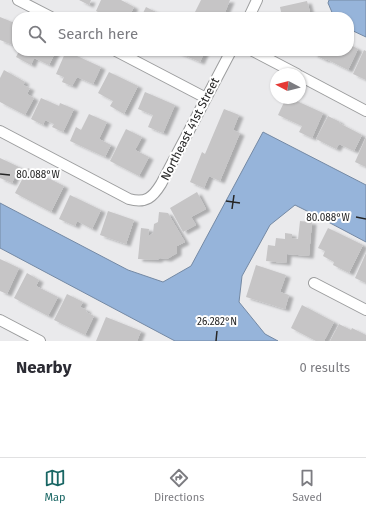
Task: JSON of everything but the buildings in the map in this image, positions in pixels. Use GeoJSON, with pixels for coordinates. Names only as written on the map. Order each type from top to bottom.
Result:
{"type":"FeatureCollection","features":[{"type":"Feature","properties":{"kind":"street"},"geometry":{"type":"LineString","coordinates":[[18,0],[41,12]]}},
{"type":"Feature","properties":{"kind":"street"},"geometry":{"type":"LineString","coordinates":[[251,12],[257,0]]}},
{"type":"Feature","properties":{"kind":"street"},"geometry":{"type":"LineString","coordinates":[[126,56],[206,98]]}},
{"type":"Feature","properties":{"kind":"street","name":"Northeast 41st Street"},"geometry":{"type":"LineString","coordinates":[[0,131],[129,199],[142,201],[156,193],[228,56]]}},
{"type":"Feature","properties":{"kind":"street"},"geometry":{"type":"LineString","coordinates":[[263,56],[286,68]]}},
{"type":"Feature","properties":{"kind":"street"},"geometry":{"type":"LineString","coordinates":[[306,79],[366,111]]}},
{"type":"Feature","properties":{"kind":"street"},"geometry":{"type":"LineString","coordinates":[[314,283],[366,310]]}},
{"type":"Feature","properties":{"kind":"street"},"geometry":{"type":"LineString","coordinates":[[0,320],[40,341]]}},
{"type":"Feature","properties":{"kind":"water"},"geometry":{"type":"Polygon","coordinates":[[[329,0],[366,0],[366,37],[354,31],[354,12],[332,12],[328,3],[329,0]]]}},
{"type":"Feature","properties":{"kind":"water"},"geometry":{"type":"Polygon","coordinates":[[[263,132],[366,185],[366,242],[295,205],[270,225],[242,276],[239,302],[265,334],[278,341],[175,341],[0,248],[0,203],[128,270],[163,282],[191,266],[263,132]]]}}]}
